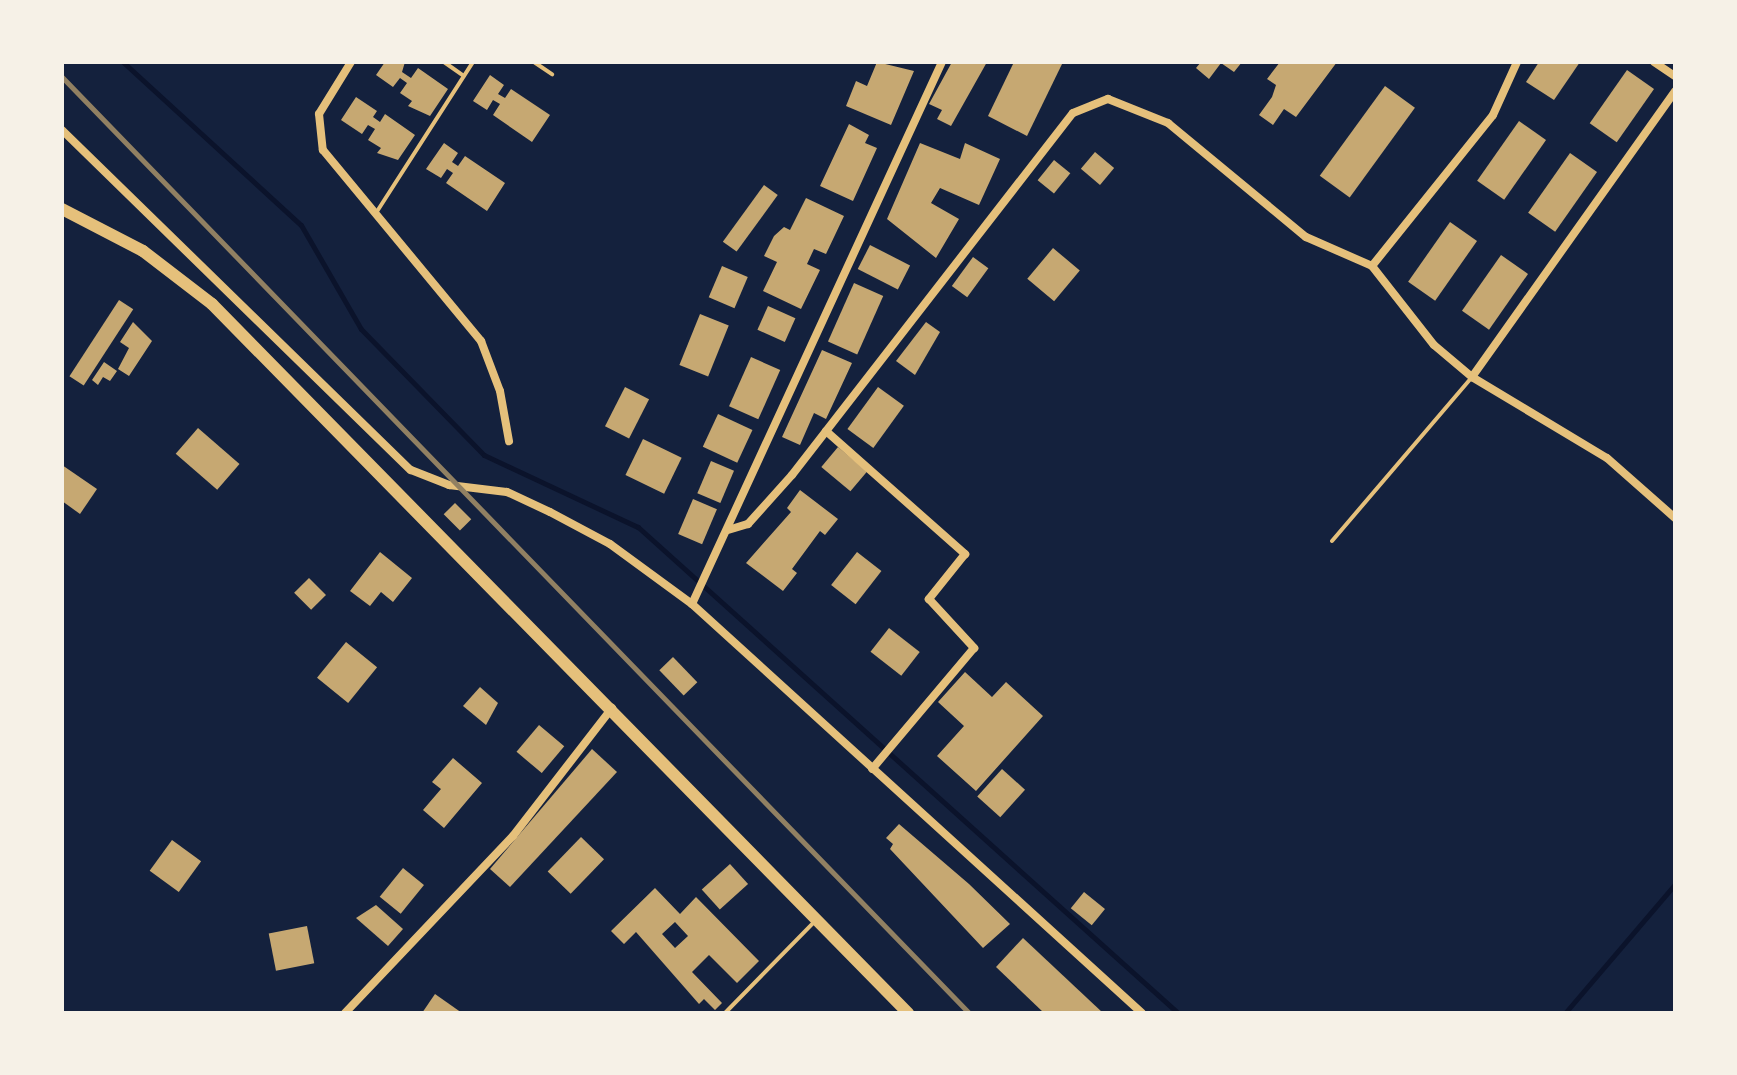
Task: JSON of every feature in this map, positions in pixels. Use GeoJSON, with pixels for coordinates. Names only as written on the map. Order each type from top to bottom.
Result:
{"type":"FeatureCollection","features":[{"type":"Feature","properties":{"kind":"main road"},"geometry":{"type":"LineString","coordinates":[[65,212],[143,251],[212,304],[612,708],[908,1013]]}},
{"type":"Feature","properties":{"kind":"street"},"geometry":{"type":"LineString","coordinates":[[351,62],[319,114],[323,150],[481,341],[500,391],[509,441]]}},
{"type":"Feature","properties":{"kind":"street"},"geometry":{"type":"LineString","coordinates":[[692,604],[942,62]]}},
{"type":"Feature","properties":{"kind":"street"},"geometry":{"type":"LineString","coordinates":[[1372,266],[1493,115],[1517,62]]}},
{"type":"Feature","properties":{"kind":"street"},"geometry":{"type":"LineString","coordinates":[[1654,62],[1675,76]]}},
{"type":"Feature","properties":{"kind":"street"},"geometry":{"type":"LineString","coordinates":[[1472,377],[1675,91]]}},
{"type":"Feature","properties":{"kind":"street"},"geometry":{"type":"LineString","coordinates":[[728,530],[748,524],[826,431],[1073,113],[1108,99],[1168,123],[1306,237],[1372,266],[1434,345],[1472,377],[1607,458],[1675,518]]}},
{"type":"Feature","properties":{"kind":"street"},"geometry":{"type":"LineString","coordinates":[[62,130],[411,470],[449,485],[507,492],[550,512],[610,544],[692,604],[1142,1013]]}},
{"type":"Feature","properties":{"kind":"street"},"geometry":{"type":"LineString","coordinates":[[826,431],[945,531],[965,554],[929,599],[974,648],[872,769]]}},
{"type":"Feature","properties":{"kind":"street"},"geometry":{"type":"LineString","coordinates":[[345,1013],[513,836],[612,708]]}},
{"type":"Feature","properties":{"kind":"lane"},"geometry":{"type":"LineString","coordinates":[[444,62],[464,76]]}},
{"type":"Feature","properties":{"kind":"lane"},"geometry":{"type":"LineString","coordinates":[[376,213],[473,62]]}},
{"type":"Feature","properties":{"kind":"lane"},"geometry":{"type":"LineString","coordinates":[[534,62],[552,74]]}},
{"type":"Feature","properties":{"kind":"lane"},"geometry":{"type":"LineString","coordinates":[[1332,541],[1472,377]]}},
{"type":"Feature","properties":{"kind":"lane"},"geometry":{"type":"LineString","coordinates":[[725,1013],[817,919]]}},
{"type":"Feature","properties":{"kind":"building"},"geometry":{"type":"Polygon","coordinates":[[[385,62],[405,62],[402,72],[411,78],[418,68],[448,89],[430,116],[408,106],[412,101],[400,93],[407,83],[400,78],[393,87],[376,75],[385,62]]]}},
{"type":"Feature","properties":{"kind":"building"},"geometry":{"type":"Polygon","coordinates":[[[877,62],[914,71],[891,125],[846,106],[856,81],[867,86],[877,62]]]}},
{"type":"Feature","properties":{"kind":"building"},"geometry":{"type":"Polygon","coordinates":[[[952,62],[987,62],[951,126],[937,119],[942,110],[929,104],[952,62]]]}},
{"type":"Feature","properties":{"kind":"building"},"geometry":{"type":"Polygon","coordinates":[[[1014,62],[1063,62],[1027,136],[988,116],[1014,62]]]}},
{"type":"Feature","properties":{"kind":"building"},"geometry":{"type":"Polygon","coordinates":[[[1201,62],[1242,62],[1234,72],[1221,63],[1209,79],[1196,68],[1201,62]]]}},
{"type":"Feature","properties":{"kind":"building"},"geometry":{"type":"Polygon","coordinates":[[[1280,62],[1337,62],[1296,117],[1284,109],[1273,125],[1259,115],[1272,97],[1276,85],[1267,79],[1280,62]]]}},
{"type":"Feature","properties":{"kind":"building"},"geometry":{"type":"Polygon","coordinates":[[[1539,62],[1580,62],[1554,100],[1526,82],[1539,62]]]}},
{"type":"Feature","properties":{"kind":"building"},"geometry":{"type":"Polygon","coordinates":[[[1627,70],[1654,89],[1617,142],[1590,123],[1627,70]]]}},
{"type":"Feature","properties":{"kind":"building"},"geometry":{"type":"Polygon","coordinates":[[[490,75],[504,85],[498,94],[505,98],[511,89],[550,115],[532,142],[493,115],[500,104],[493,100],[487,110],[473,101],[490,75]]]}},
{"type":"Feature","properties":{"kind":"building"},"geometry":{"type":"Polygon","coordinates":[[[1385,86],[1415,108],[1350,198],[1320,176],[1385,86]]]}},
{"type":"Feature","properties":{"kind":"building"},"geometry":{"type":"Polygon","coordinates":[[[356,97],[377,111],[373,117],[380,122],[385,114],[415,135],[398,160],[377,153],[381,148],[368,140],[375,129],[368,125],[362,134],[341,120],[356,97]]]}},
{"type":"Feature","properties":{"kind":"building"},"geometry":{"type":"Polygon","coordinates":[[[1519,121],[1546,140],[1504,200],[1477,181],[1519,121]]]}},
{"type":"Feature","properties":{"kind":"building"},"geometry":{"type":"Polygon","coordinates":[[[849,124],[869,135],[865,143],[877,148],[853,201],[820,186],[849,124]]]}},
{"type":"Feature","properties":{"kind":"building"},"geometry":{"type":"Polygon","coordinates":[[[444,143],[458,153],[452,162],[458,166],[465,156],[505,183],[487,211],[446,183],[453,173],[447,169],[441,178],[426,169],[444,143]]]}},
{"type":"Feature","properties":{"kind":"building"},"geometry":{"type":"Polygon","coordinates":[[[920,143],[960,159],[965,143],[1000,159],[979,205],[940,188],[931,203],[959,219],[936,258],[887,219],[920,143]]]}},
{"type":"Feature","properties":{"kind":"building"},"geometry":{"type":"Polygon","coordinates":[[[1095,152],[1114,168],[1100,185],[1081,169],[1095,152]]]}},
{"type":"Feature","properties":{"kind":"building"},"geometry":{"type":"Polygon","coordinates":[[[1570,153],[1597,172],[1555,232],[1528,213],[1570,153]]]}},
{"type":"Feature","properties":{"kind":"building"},"geometry":{"type":"Polygon","coordinates":[[[1054,160],[1070,173],[1054,193],[1038,180],[1054,160]]]}},
{"type":"Feature","properties":{"kind":"building"},"geometry":{"type":"Polygon","coordinates":[[[764,185],[778,195],[737,252],[723,242],[764,185]]]}},
{"type":"Feature","properties":{"kind":"building"},"geometry":{"type":"Polygon","coordinates":[[[806,198],[844,216],[826,254],[814,249],[807,264],[820,270],[801,309],[763,291],[777,262],[764,256],[774,236],[784,227],[790,230],[806,198]]]}},
{"type":"Feature","properties":{"kind":"building"},"geometry":{"type":"Polygon","coordinates":[[[1450,222],[1477,241],[1435,301],[1408,282],[1450,222]]]}},
{"type":"Feature","properties":{"kind":"building"},"geometry":{"type":"Polygon","coordinates":[[[870,245],[910,265],[898,289],[858,269],[870,245]]]}},
{"type":"Feature","properties":{"kind":"building"},"geometry":{"type":"Polygon","coordinates":[[[1053,248],[1080,270],[1054,301],[1027,279],[1053,248]]]}},
{"type":"Feature","properties":{"kind":"building"},"geometry":{"type":"Polygon","coordinates":[[[1501,255],[1528,274],[1489,330],[1462,311],[1501,255]]]}},
{"type":"Feature","properties":{"kind":"building"},"geometry":{"type":"Polygon","coordinates":[[[973,257],[988,268],[967,297],[952,286],[973,257]]]}},
{"type":"Feature","properties":{"kind":"building"},"geometry":{"type":"Polygon","coordinates":[[[722,266],[748,277],[734,308],[709,297],[722,266]]]}},
{"type":"Feature","properties":{"kind":"building"},"geometry":{"type":"Polygon","coordinates":[[[854,283],[883,296],[857,354],[828,341],[854,283]]]}},
{"type":"Feature","properties":{"kind":"building"},"geometry":{"type":"Polygon","coordinates":[[[119,300],[133,309],[84,386],[69,376],[119,300]]]}},
{"type":"Feature","properties":{"kind":"building"},"geometry":{"type":"Polygon","coordinates":[[[768,306],[795,318],[785,342],[757,330],[768,306]]]}},
{"type":"Feature","properties":{"kind":"building"},"geometry":{"type":"Polygon","coordinates":[[[700,314],[729,326],[708,377],[679,365],[700,314]]]}},
{"type":"Feature","properties":{"kind":"building"},"geometry":{"type":"Polygon","coordinates":[[[133,322],[152,341],[129,376],[118,369],[129,348],[120,342],[133,322]]]}},
{"type":"Feature","properties":{"kind":"building"},"geometry":{"type":"Polygon","coordinates":[[[926,322],[940,332],[915,375],[896,361],[926,322]]]}},
{"type":"Feature","properties":{"kind":"building"},"geometry":{"type":"Polygon","coordinates":[[[822,350],[852,363],[826,419],[814,413],[800,445],[782,437],[822,350]]]}},
{"type":"Feature","properties":{"kind":"building"},"geometry":{"type":"Polygon","coordinates":[[[751,357],[780,370],[758,419],[729,406],[751,357]]]}},
{"type":"Feature","properties":{"kind":"building"},"geometry":{"type":"Polygon","coordinates":[[[104,362],[117,371],[110,381],[103,377],[98,385],[92,380],[104,362]]]}},
{"type":"Feature","properties":{"kind":"building"},"geometry":{"type":"Polygon","coordinates":[[[625,387],[649,399],[629,438],[605,426],[625,387]]]}},
{"type":"Feature","properties":{"kind":"building"},"geometry":{"type":"Polygon","coordinates":[[[878,387],[904,406],[873,448],[847,429],[878,387]]]}},
{"type":"Feature","properties":{"kind":"building"},"geometry":{"type":"Polygon","coordinates":[[[718,414],[752,430],[737,463],[703,447],[718,414]]]}},
{"type":"Feature","properties":{"kind":"building"},"geometry":{"type":"Polygon","coordinates":[[[198,428],[240,464],[217,490],[176,454],[198,428]]]}},
{"type":"Feature","properties":{"kind":"building"},"geometry":{"type":"Polygon","coordinates":[[[643,439],[682,458],[664,494],[625,475],[643,439]]]}},
{"type":"Feature","properties":{"kind":"building"},"geometry":{"type":"Polygon","coordinates":[[[838,447],[867,471],[850,491],[821,467],[838,447]]]}},
{"type":"Feature","properties":{"kind":"building"},"geometry":{"type":"Polygon","coordinates":[[[711,461],[734,471],[720,503],[697,493],[711,461]]]}},
{"type":"Feature","properties":{"kind":"building"},"geometry":{"type":"Polygon","coordinates":[[[62,465],[97,489],[80,514],[62,501],[62,465]]]}},
{"type":"Feature","properties":{"kind":"building"},"geometry":{"type":"Polygon","coordinates":[[[800,490],[838,519],[825,535],[820,531],[792,569],[797,573],[783,591],[746,563],[791,512],[787,508],[800,490]]]}},
{"type":"Feature","properties":{"kind":"building"},"geometry":{"type":"Polygon","coordinates":[[[693,499],[717,509],[702,544],[678,534],[693,499]]]}},
{"type":"Feature","properties":{"kind":"building"},"geometry":{"type":"Polygon","coordinates":[[[455,503],[471,519],[460,531],[444,514],[455,503]]]}},
{"type":"Feature","properties":{"kind":"building"},"geometry":{"type":"Polygon","coordinates":[[[380,552],[412,578],[393,602],[381,592],[370,606],[350,591],[380,552]]]}},
{"type":"Feature","properties":{"kind":"building"},"geometry":{"type":"Polygon","coordinates":[[[857,552],[881,571],[856,604],[831,585],[857,552]]]}},
{"type":"Feature","properties":{"kind":"building"},"geometry":{"type":"Polygon","coordinates":[[[309,578],[326,595],[311,610],[294,593],[309,578]]]}},
{"type":"Feature","properties":{"kind":"building"},"geometry":{"type":"Polygon","coordinates":[[[889,628],[920,652],[901,676],[871,652],[889,628]]]}},
{"type":"Feature","properties":{"kind":"building"},"geometry":{"type":"Polygon","coordinates":[[[346,642],[377,667],[348,703],[317,678],[346,642]]]}},
{"type":"Feature","properties":{"kind":"building"},"geometry":{"type":"Polygon","coordinates":[[[673,657],[697,682],[684,695],[659,670],[673,657]]]}},
{"type":"Feature","properties":{"kind":"building"},"geometry":{"type":"Polygon","coordinates":[[[965,672],[992,697],[1006,682],[1043,716],[976,791],[937,756],[964,726],[938,702],[965,672]]]}},
{"type":"Feature","properties":{"kind":"building"},"geometry":{"type":"Polygon","coordinates":[[[480,687],[498,703],[486,725],[463,706],[480,687]]]}},
{"type":"Feature","properties":{"kind":"building"},"geometry":{"type":"Polygon","coordinates":[[[539,725],[564,746],[542,773],[517,752],[539,725]]]}},
{"type":"Feature","properties":{"kind":"building"},"geometry":{"type":"Polygon","coordinates":[[[592,749],[617,772],[510,887],[490,869],[592,749]]]}},
{"type":"Feature","properties":{"kind":"building"},"geometry":{"type":"Polygon","coordinates":[[[453,758],[482,783],[444,828],[423,810],[441,789],[432,782],[453,758]]]}},
{"type":"Feature","properties":{"kind":"building"},"geometry":{"type":"Polygon","coordinates":[[[1002,769],[1025,790],[1000,817],[977,796],[1002,769]]]}},
{"type":"Feature","properties":{"kind":"building"},"geometry":{"type":"Polygon","coordinates":[[[899,824],[1010,924],[983,948],[890,849],[893,844],[886,838],[899,824]]]}},
{"type":"Feature","properties":{"kind":"building"},"geometry":{"type":"Polygon","coordinates":[[[581,837],[604,859],[571,894],[548,872],[581,837]]]}},
{"type":"Feature","properties":{"kind":"building"},"geometry":{"type":"Polygon","coordinates":[[[172,840],[201,861],[179,892],[150,871],[172,840]]]}},
{"type":"Feature","properties":{"kind":"building"},"geometry":{"type":"Polygon","coordinates":[[[730,864],[748,884],[720,909],[702,889],[730,864]]]}},
{"type":"Feature","properties":{"kind":"building"},"geometry":{"type":"Polygon","coordinates":[[[403,868],[424,885],[401,914],[380,897],[403,868]]]}},
{"type":"Feature","properties":{"kind":"building"},"geometry":{"type":"Polygon","coordinates":[[[655,888],[680,914],[696,897],[759,961],[737,983],[709,955],[692,972],[722,1003],[715,1010],[704,999],[699,1004],[636,932],[624,944],[611,931],[655,888]],[[675,922],[662,934],[675,948],[688,936],[675,922]]]}},
{"type":"Feature","properties":{"kind":"building"},"geometry":{"type":"Polygon","coordinates":[[[1084,892],[1105,909],[1092,925],[1071,908],[1084,892]]]}},
{"type":"Feature","properties":{"kind":"building"},"geometry":{"type":"Polygon","coordinates":[[[376,905],[403,929],[388,946],[356,918],[376,905]]]}},
{"type":"Feature","properties":{"kind":"building"},"geometry":{"type":"Polygon","coordinates":[[[307,926],[314,963],[276,971],[269,933],[307,926]]]}},
{"type":"Feature","properties":{"kind":"building"},"geometry":{"type":"Polygon","coordinates":[[[1023,938],[1103,1013],[1044,1013],[996,967],[1023,938]]]}},
{"type":"Feature","properties":{"kind":"building"},"geometry":{"type":"Polygon","coordinates":[[[435,994],[462,1013],[422,1013],[435,994]]]}},
{"type":"Feature","properties":{"kind":"waterway"},"geometry":{"type":"LineString","coordinates":[[123,62],[301,225],[361,329],[484,455],[638,527],[1178,1013]]}},
{"type":"Feature","properties":{"kind":"waterway"},"geometry":{"type":"LineString","coordinates":[[1565,1013],[1675,884]]}},
{"type":"Feature","properties":{"kind":"railway"},"geometry":{"type":"LineString","coordinates":[[62,77],[969,1013]]}}]}
